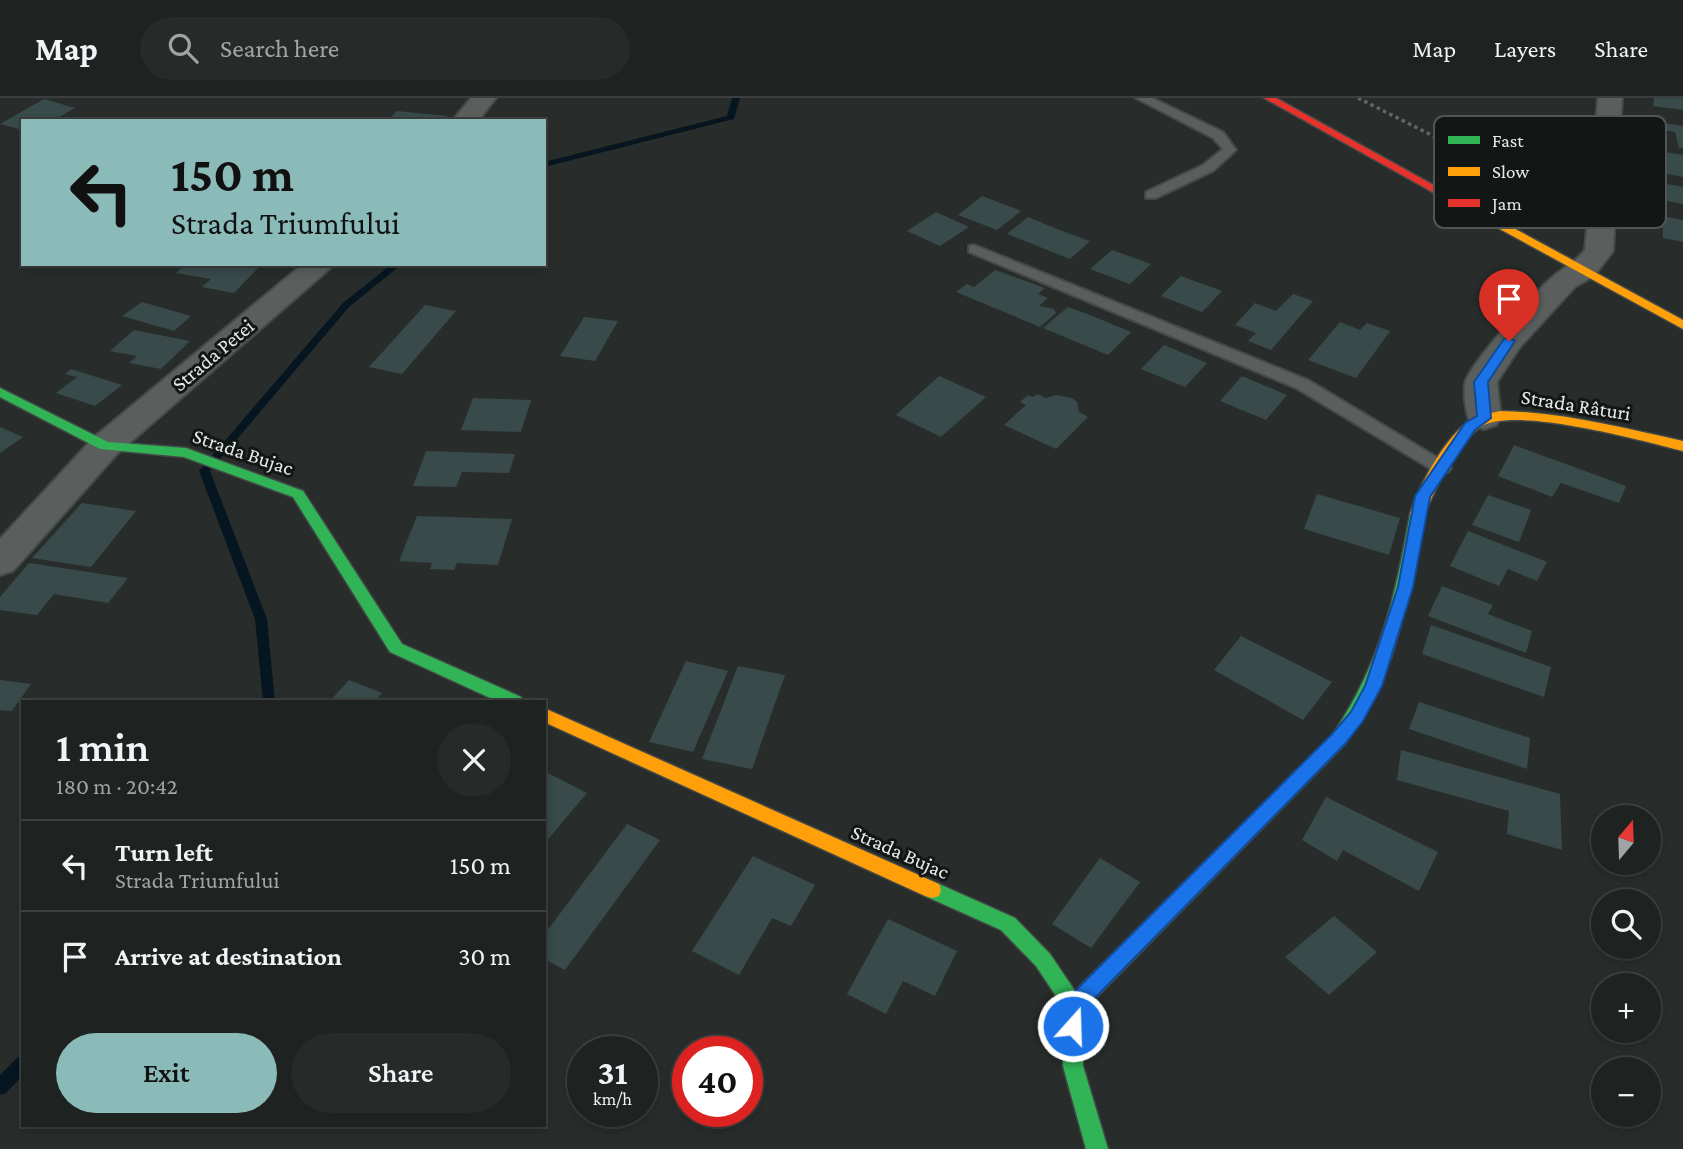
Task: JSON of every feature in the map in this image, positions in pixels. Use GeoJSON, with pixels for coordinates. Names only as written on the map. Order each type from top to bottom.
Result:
{"type":"FeatureCollection","features":[{"type":"Feature","properties":{"kind":"street"},"geometry":{"type":"LineString","coordinates":[[466,119],[484,98]]}},
{"type":"Feature","properties":{"kind":"street"},"geometry":{"type":"LineString","coordinates":[[1269,98],[1434,188]]}},
{"type":"Feature","properties":{"kind":"street"},"geometry":{"type":"LineString","coordinates":[[1609,116],[1610,98]]}},
{"type":"Feature","properties":{"kind":"street"},"geometry":{"type":"LineString","coordinates":[[1507,228],[1683,325]]}},
{"type":"Feature","properties":{"kind":"street"},"geometry":{"type":"LineString","coordinates":[[1097,1149],[1073,1066],[1074,1006],[1339,739],[1357,716],[1373,686],[1405,587],[1422,496],[1470,426],[1484,418],[1481,382],[1509,341],[1565,281],[1584,270],[1599,251],[1601,228]]}},
{"type":"Feature","properties":{"kind":"street","name":"Strada Petei"},"geometry":{"type":"LineString","coordinates":[[0,562],[105,446],[319,266]]}},
{"type":"Feature","properties":{"kind":"street","name":"Strada Bujac"},"geometry":{"type":"LineString","coordinates":[[0,392],[105,446],[186,453],[234,468],[298,494],[396,648],[511,700]]}},
{"type":"Feature","properties":{"kind":"street","name":"Strada Râturi"},"geometry":{"type":"LineString","coordinates":[[1484,418],[1517,415],[1683,446]]}},
{"type":"Feature","properties":{"kind":"street","name":"Strada Bujac"},"geometry":{"type":"LineString","coordinates":[[546,716],[1008,924],[1042,960],[1074,1006]]}},
{"type":"Feature","properties":{"kind":"lane"},"geometry":{"type":"LineString","coordinates":[[1142,98],[1218,135],[1230,150],[1208,168],[1151,195]]}},
{"type":"Feature","properties":{"kind":"lane"},"geometry":{"type":"LineString","coordinates":[[974,249],[1302,384],[1348,408],[1397,444],[1441,468]]}},
{"type":"Feature","properties":{"kind":"path"},"geometry":{"type":"LineString","coordinates":[[1358,98],[1434,136]]}},
{"type":"Feature","properties":{"kind":"building"},"geometry":{"type":"Polygon","coordinates":[[[1654,98],[1683,98],[1683,110],[1653,106],[1654,98]]]}},
{"type":"Feature","properties":{"kind":"building"},"geometry":{"type":"Polygon","coordinates":[[[44,99],[75,108],[56,119],[21,119],[21,129],[0,124],[44,99]]]}},
{"type":"Feature","properties":{"kind":"building"},"geometry":{"type":"Polygon","coordinates":[[[396,111],[447,116],[445,119],[390,119],[396,111]]]}},
{"type":"Feature","properties":{"kind":"building"},"geometry":{"type":"Polygon","coordinates":[[[1666,123],[1683,126],[1683,148],[1679,148],[1675,132],[1666,130],[1666,123]]]}},
{"type":"Feature","properties":{"kind":"building"},"geometry":{"type":"Polygon","coordinates":[[[1666,152],[1683,155],[1683,177],[1666,173],[1666,152]]]}},
{"type":"Feature","properties":{"kind":"building"},"geometry":{"type":"Polygon","coordinates":[[[1666,184],[1683,187],[1683,204],[1666,201],[1666,184]]]}},
{"type":"Feature","properties":{"kind":"building"},"geometry":{"type":"Polygon","coordinates":[[[982,196],[1021,211],[997,230],[958,215],[982,196]]]}},
{"type":"Feature","properties":{"kind":"building"},"geometry":{"type":"Polygon","coordinates":[[[936,212],[969,227],[940,246],[907,231],[936,212]]]}},
{"type":"Feature","properties":{"kind":"building"},"geometry":{"type":"Polygon","coordinates":[[[1028,217],[1090,241],[1070,259],[1007,234],[1028,217]]]}},
{"type":"Feature","properties":{"kind":"building"},"geometry":{"type":"Polygon","coordinates":[[[1666,217],[1683,220],[1683,242],[1663,238],[1666,217]]]}},
{"type":"Feature","properties":{"kind":"building"},"geometry":{"type":"Polygon","coordinates":[[[1112,250],[1151,264],[1130,284],[1090,269],[1112,250]]]}},
{"type":"Feature","properties":{"kind":"building"},"geometry":{"type":"Polygon","coordinates":[[[183,266],[260,266],[234,293],[202,287],[211,279],[176,273],[183,266]]]}},
{"type":"Feature","properties":{"kind":"building"},"geometry":{"type":"Polygon","coordinates":[[[995,270],[1045,288],[1038,294],[1048,298],[1039,306],[1054,309],[1056,313],[1040,327],[956,292],[967,284],[974,287],[995,270]]]}},
{"type":"Feature","properties":{"kind":"building"},"geometry":{"type":"Polygon","coordinates":[[[1181,276],[1222,291],[1202,312],[1161,296],[1181,276]]]}},
{"type":"Feature","properties":{"kind":"building"},"geometry":{"type":"Polygon","coordinates":[[[1293,294],[1313,301],[1271,350],[1248,341],[1256,333],[1235,325],[1255,303],[1276,311],[1293,294]]]}},
{"type":"Feature","properties":{"kind":"building"},"geometry":{"type":"Polygon","coordinates":[[[142,302],[191,316],[174,331],[122,316],[142,302]]]}},
{"type":"Feature","properties":{"kind":"building"},"geometry":{"type":"Polygon","coordinates":[[[425,305],[456,311],[402,374],[369,367],[425,305]]]}},
{"type":"Feature","properties":{"kind":"building"},"geometry":{"type":"Polygon","coordinates":[[[1068,307],[1131,332],[1108,355],[1043,328],[1068,307]]]}},
{"type":"Feature","properties":{"kind":"building"},"geometry":{"type":"Polygon","coordinates":[[[584,317],[618,321],[595,361],[560,356],[584,317]]]}},
{"type":"Feature","properties":{"kind":"building"},"geometry":{"type":"Polygon","coordinates":[[[1340,322],[1360,330],[1367,323],[1390,331],[1356,378],[1308,360],[1340,322]]]}},
{"type":"Feature","properties":{"kind":"building"},"geometry":{"type":"Polygon","coordinates":[[[134,330],[190,341],[161,369],[129,363],[137,356],[110,351],[134,330]]]}},
{"type":"Feature","properties":{"kind":"building"},"geometry":{"type":"Polygon","coordinates":[[[1164,345],[1207,363],[1185,387],[1141,369],[1164,345]]]}},
{"type":"Feature","properties":{"kind":"building"},"geometry":{"type":"Polygon","coordinates":[[[71,369],[122,385],[95,406],[56,393],[77,377],[65,374],[71,369]]]}},
{"type":"Feature","properties":{"kind":"building"},"geometry":{"type":"Polygon","coordinates":[[[939,376],[986,397],[941,437],[896,415],[939,376]]]}},
{"type":"Feature","properties":{"kind":"building"},"geometry":{"type":"Polygon","coordinates":[[[1242,376],[1287,395],[1266,420],[1220,401],[1242,376]]]}},
{"type":"Feature","properties":{"kind":"building"},"geometry":{"type":"Polygon","coordinates":[[[1037,394],[1046,398],[1056,395],[1072,398],[1077,402],[1079,412],[1088,417],[1056,449],[1004,425],[1026,405],[1020,402],[1028,395],[1033,397],[1037,394]]]}},
{"type":"Feature","properties":{"kind":"building"},"geometry":{"type":"Polygon","coordinates":[[[473,398],[531,400],[521,432],[461,430],[473,398]]]}},
{"type":"Feature","properties":{"kind":"building"},"geometry":{"type":"Polygon","coordinates":[[[0,427],[23,437],[0,453],[0,427]]]}},
{"type":"Feature","properties":{"kind":"building"},"geometry":{"type":"Polygon","coordinates":[[[1514,445],[1626,486],[1619,503],[1561,483],[1552,497],[1498,476],[1514,445]]]}},
{"type":"Feature","properties":{"kind":"building"},"geometry":{"type":"Polygon","coordinates":[[[426,451],[515,454],[509,473],[462,472],[456,487],[413,486],[426,451]]]}},
{"type":"Feature","properties":{"kind":"building"},"geometry":{"type":"Polygon","coordinates":[[[1317,494],[1400,518],[1389,555],[1304,529],[1317,494]]]}},
{"type":"Feature","properties":{"kind":"building"},"geometry":{"type":"Polygon","coordinates":[[[1488,495],[1531,510],[1519,542],[1472,525],[1488,495]]]}},
{"type":"Feature","properties":{"kind":"building"},"geometry":{"type":"Polygon","coordinates":[[[82,503],[136,511],[91,567],[32,558],[82,503]]]}},
{"type":"Feature","properties":{"kind":"building"},"geometry":{"type":"Polygon","coordinates":[[[417,516],[512,519],[498,565],[457,563],[454,570],[430,569],[432,563],[399,561],[417,516]]]}},
{"type":"Feature","properties":{"kind":"building"},"geometry":{"type":"Polygon","coordinates":[[[1468,531],[1547,562],[1537,581],[1508,569],[1499,586],[1450,566],[1468,531]]]}},
{"type":"Feature","properties":{"kind":"building"},"geometry":{"type":"Polygon","coordinates":[[[29,563],[128,578],[108,603],[54,594],[37,615],[0,610],[0,597],[29,563]]]}},
{"type":"Feature","properties":{"kind":"building"},"geometry":{"type":"Polygon","coordinates":[[[1442,586],[1493,605],[1488,614],[1532,631],[1526,653],[1428,616],[1442,586]]]}},
{"type":"Feature","properties":{"kind":"building"},"geometry":{"type":"Polygon","coordinates":[[[1431,625],[1551,667],[1544,697],[1422,654],[1431,625]]]}},
{"type":"Feature","properties":{"kind":"building"},"geometry":{"type":"Polygon","coordinates":[[[1241,636],[1332,682],[1303,720],[1214,670],[1241,636]]]}},
{"type":"Feature","properties":{"kind":"building"},"geometry":{"type":"Polygon","coordinates":[[[686,661],[728,671],[693,752],[649,742],[686,661]]]}},
{"type":"Feature","properties":{"kind":"building"},"geometry":{"type":"Polygon","coordinates":[[[738,666],[785,675],[752,769],[702,759],[738,666]]]}},
{"type":"Feature","properties":{"kind":"building"},"geometry":{"type":"Polygon","coordinates":[[[0,680],[31,684],[12,711],[0,710],[0,680]]]}},
{"type":"Feature","properties":{"kind":"building"},"geometry":{"type":"Polygon","coordinates":[[[349,680],[382,693],[376,700],[331,700],[349,680]]]}},
{"type":"Feature","properties":{"kind":"building"},"geometry":{"type":"Polygon","coordinates":[[[1419,702],[1530,738],[1527,769],[1409,729],[1419,702]]]}},
{"type":"Feature","properties":{"kind":"building"},"geometry":{"type":"Polygon","coordinates":[[[1401,750],[1560,794],[1562,850],[1507,834],[1509,811],[1397,780],[1401,750]]]}},
{"type":"Feature","properties":{"kind":"building"},"geometry":{"type":"Polygon","coordinates":[[[546,772],[587,793],[546,842],[546,772]]]}},
{"type":"Feature","properties":{"kind":"building"},"geometry":{"type":"Polygon","coordinates":[[[1326,797],[1438,852],[1419,891],[1343,850],[1337,861],[1302,840],[1326,797]]]}},
{"type":"Feature","properties":{"kind":"building"},"geometry":{"type":"Polygon","coordinates":[[[627,824],[660,840],[565,970],[546,960],[546,932],[627,824]]]}},
{"type":"Feature","properties":{"kind":"building"},"geometry":{"type":"Polygon","coordinates":[[[753,856],[815,885],[791,926],[772,918],[739,975],[692,951],[753,856]]]}},
{"type":"Feature","properties":{"kind":"building"},"geometry":{"type":"Polygon","coordinates":[[[1100,858],[1140,882],[1091,948],[1052,924],[1100,858]]]}},
{"type":"Feature","properties":{"kind":"building"},"geometry":{"type":"Polygon","coordinates":[[[1334,916],[1377,952],[1329,995],[1285,957],[1334,916]]]}},
{"type":"Feature","properties":{"kind":"building"},"geometry":{"type":"Polygon","coordinates":[[[888,919],[957,951],[935,996],[903,981],[886,1014],[847,994],[888,919]]]}},
{"type":"Feature","properties":{"kind":"waterway"},"geometry":{"type":"LineString","coordinates":[[546,164],[731,117],[736,98]]}},
{"type":"Feature","properties":{"kind":"waterway"},"geometry":{"type":"LineString","coordinates":[[269,700],[261,619],[204,471],[346,305],[395,266]]}},
{"type":"Feature","properties":{"kind":"waterway"},"geometry":{"type":"LineString","coordinates":[[0,1087],[21,1065]]}},
{"type":"Feature","properties":{"kind":"traffic: fast"},"geometry":{"type":"LineString","coordinates":[[0,392],[105,446],[186,453],[298,494],[396,648],[511,700]]}},
{"type":"Feature","properties":{"kind":"traffic: fast"},"geometry":{"type":"LineString","coordinates":[[1074,1006],[1339,739],[1357,712],[1383,658],[1400,604],[1417,514]]}},
{"type":"Feature","properties":{"kind":"traffic: fast"},"geometry":{"type":"LineString","coordinates":[[932,890],[1008,924],[1043,960],[1074,1006],[1073,1066],[1097,1149]]}},
{"type":"Feature","properties":{"kind":"traffic: slow"},"geometry":{"type":"LineString","coordinates":[[1506,228],[1683,325]]}},
{"type":"Feature","properties":{"kind":"traffic: slow"},"geometry":{"type":"LineString","coordinates":[[1417,514],[1443,461],[1464,434],[1483,419],[1500,415],[1551,419],[1683,446]]}},
{"type":"Feature","properties":{"kind":"traffic: slow"},"geometry":{"type":"LineString","coordinates":[[546,716],[932,890]]}},
{"type":"Feature","properties":{"kind":"traffic: jam"},"geometry":{"type":"LineString","coordinates":[[1269,98],[1434,189]]}},
{"type":"Feature","properties":{"kind":"route"},"geometry":{"type":"LineString","coordinates":[[1073,1026],[1074,1006],[1339,739],[1357,716],[1373,686],[1405,587],[1422,496],[1470,426],[1484,418],[1481,382],[1509,341]]}}]}
